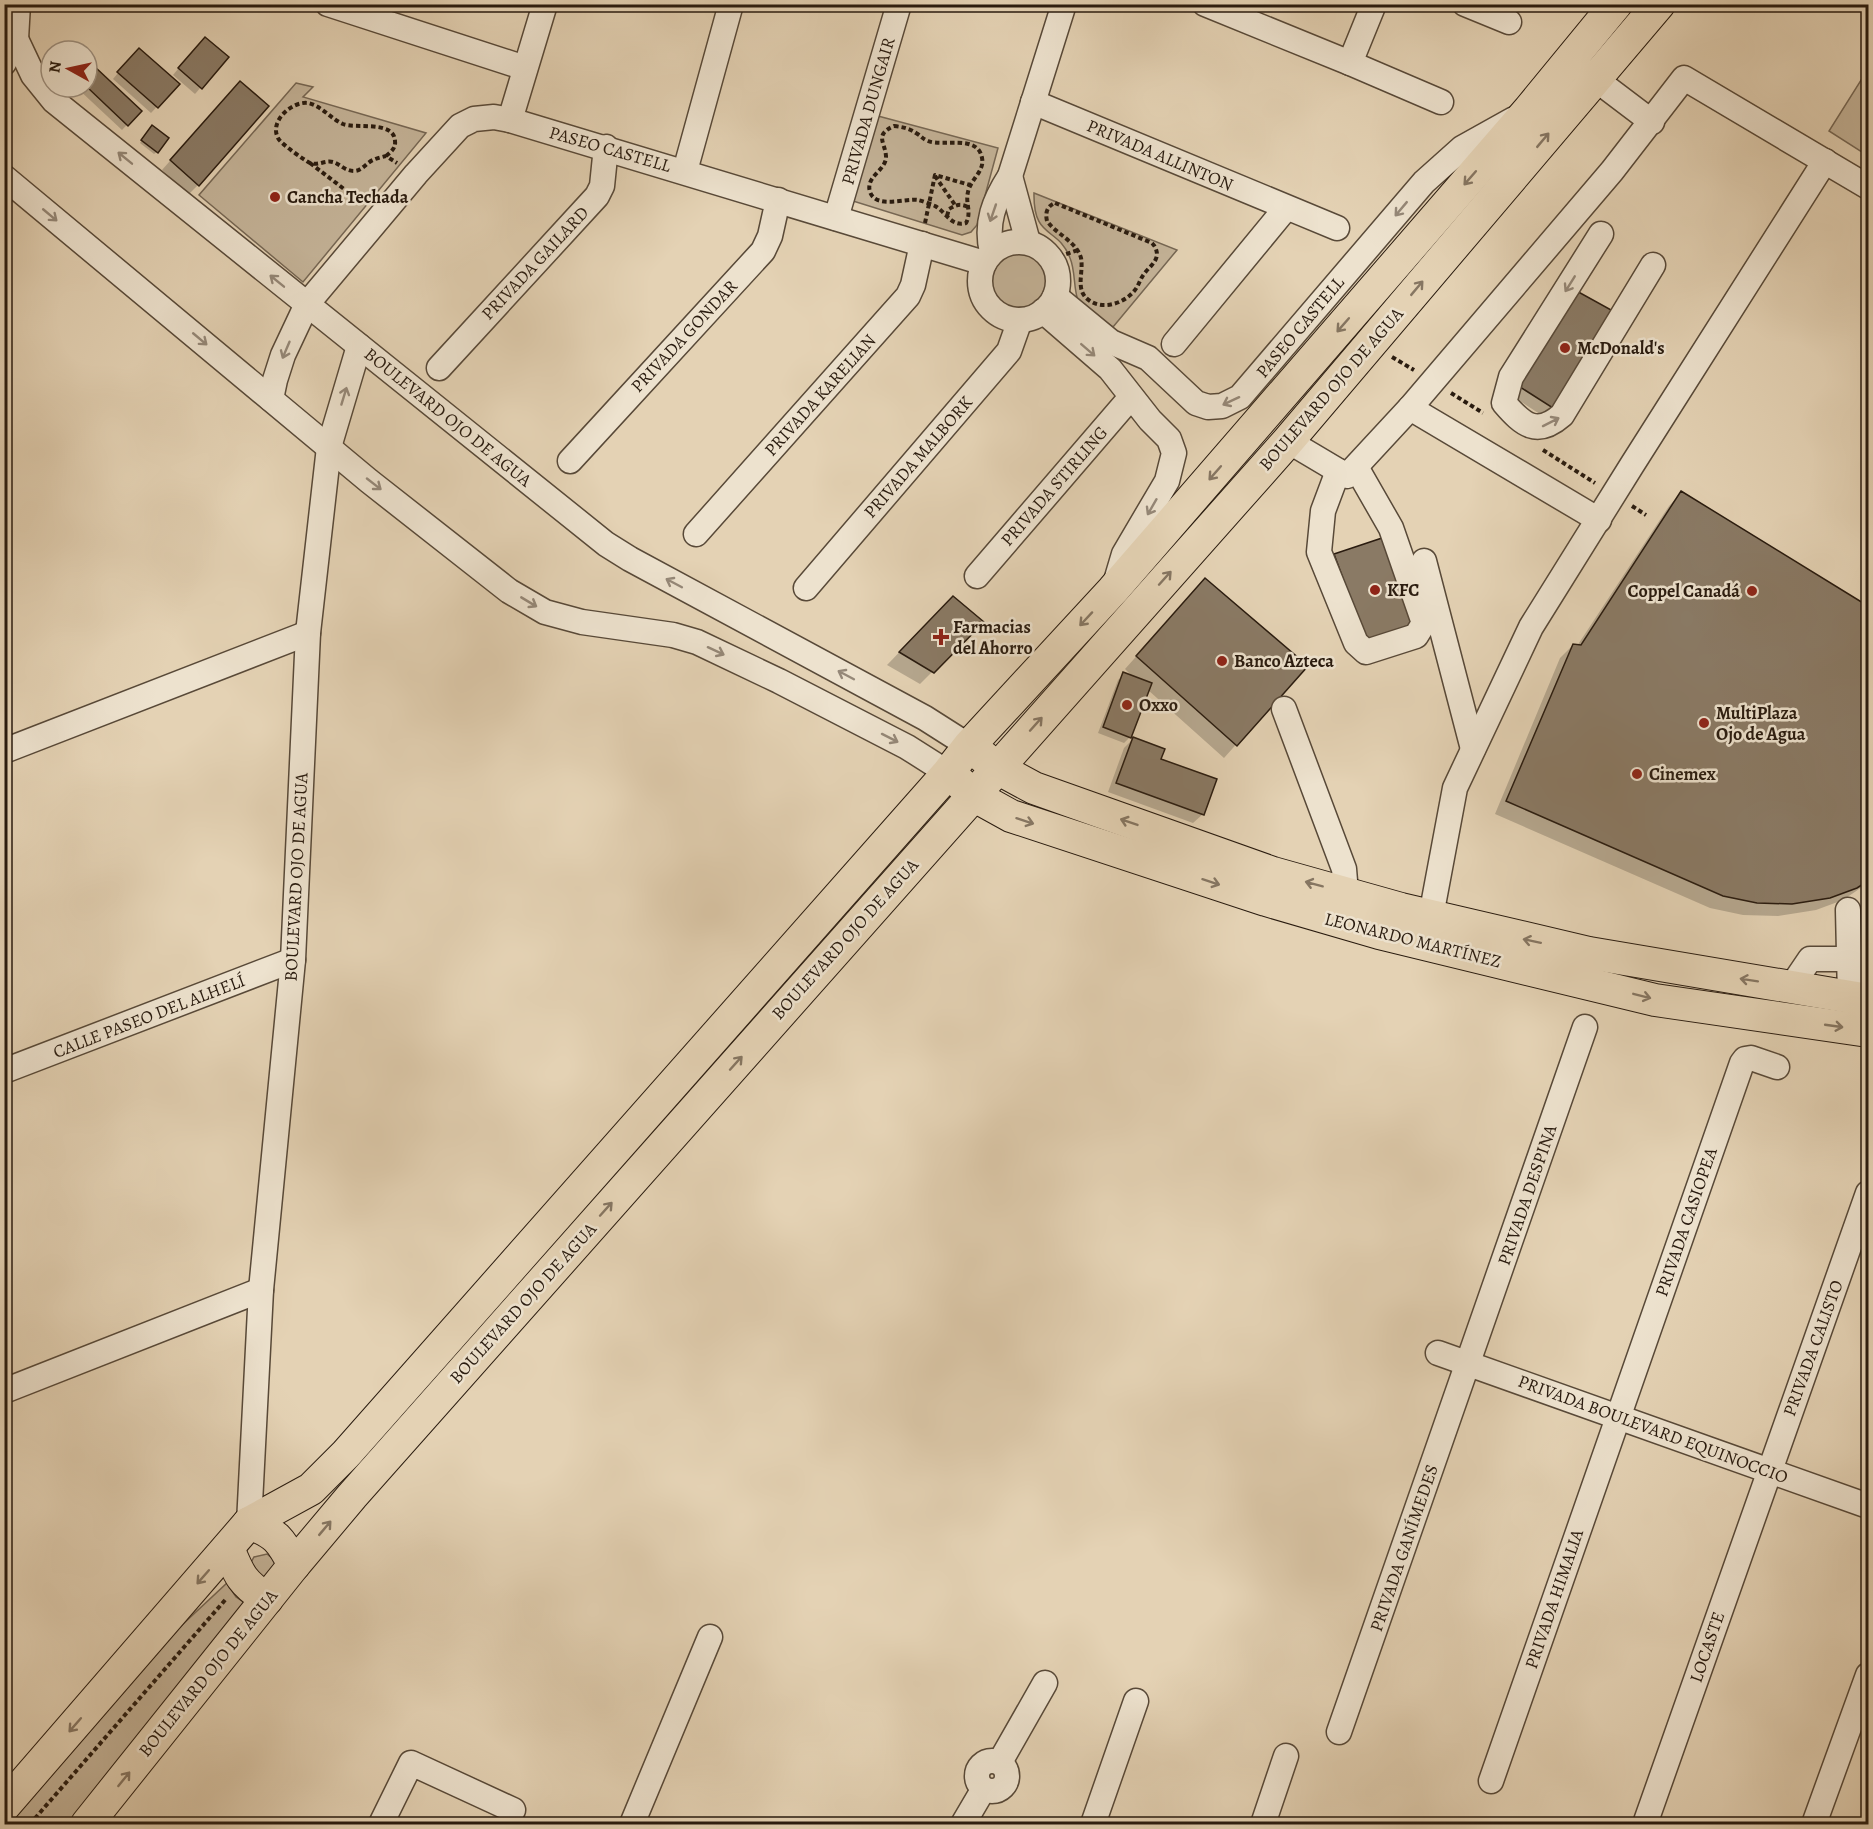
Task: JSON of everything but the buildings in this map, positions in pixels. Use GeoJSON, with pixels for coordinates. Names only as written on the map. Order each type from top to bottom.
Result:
{"type":"FeatureCollection","features":[{"type":"Feature","properties":{"kind":"main road","name":"BOULEVARD OJO DE AGUA"},"geometry":{"type":"LineString","coordinates":[[4,1806],[249,1523],[311,1489],[346,1454],[948,773],[969,746],[1113,590],[1529,110],[1616,4]]}},
{"type":"Feature","properties":{"kind":"main road","name":"BOULEVARD OJO DE AGUA"},"geometry":{"type":"LineString","coordinates":[[87,1824],[352,1496],[1288,441],[1659,4]]}},
{"type":"Feature","properties":{"kind":"main road","name":"BOULEVARD OJO DE AGUA"},"geometry":{"type":"LineString","coordinates":[[969,746],[997,768]]}},
{"type":"Feature","properties":{"kind":"main road","name":"LEONARDO MARTÍNEZ"},"geometry":{"type":"LineString","coordinates":[[997,768],[1034,788],[1055,796],[1273,873],[1401,909],[1589,953],[1859,998]]}},
{"type":"Feature","properties":{"kind":"main road"},"geometry":{"type":"LineString","coordinates":[[948,773],[973,795]]}},
{"type":"Feature","properties":{"kind":"main road","name":"LEONARDO MARTÍNEZ"},"geometry":{"type":"LineString","coordinates":[[973,795],[1011,816],[1341,923],[1655,1000],[1869,1031]]}},
{"type":"Feature","properties":{"kind":"main road"},"geometry":{"type":"LineString","coordinates":[[1379,933],[1431,916],[1459,952]]}},
{"type":"Feature","properties":{"kind":"main road"},"geometry":{"type":"LineString","coordinates":[[249,1523],[268,1530],[276,1537],[294,1565]]}},
{"type":"Feature","properties":{"kind":"main road"},"geometry":{"type":"LineString","coordinates":[[228,1548],[247,1586],[267,1599]]}},
{"type":"Feature","properties":{"kind":"street"},"geometry":{"type":"LineString","coordinates":[[4,63],[10,29],[18,4]]}},
{"type":"Feature","properties":{"kind":"street"},"geometry":{"type":"LineString","coordinates":[[328,4],[525,68]]}},
{"type":"Feature","properties":{"kind":"street"},"geometry":{"type":"LineString","coordinates":[[510,120],[545,4]]}},
{"type":"Feature","properties":{"kind":"street"},"geometry":{"type":"LineString","coordinates":[[685,171],[730,4]]}},
{"type":"Feature","properties":{"kind":"street","name":"PRIVADA DUNGAIR"},"geometry":{"type":"LineString","coordinates":[[836,218],[899,4]]}},
{"type":"Feature","properties":{"kind":"street"},"geometry":{"type":"LineString","coordinates":[[988,257],[1003,245],[1015,242],[1028,242],[1037,246],[1052,259],[1057,271],[1058,284],[1049,304],[1033,318],[1020,320],[1007,318],[995,312],[986,302],[981,289],[980,276],[988,257],[989,222],[1005,184],[1064,4]]}},
{"type":"Feature","properties":{"kind":"street"},"geometry":{"type":"LineString","coordinates":[[1205,4],[1442,102]]}},
{"type":"Feature","properties":{"kind":"street"},"geometry":{"type":"LineString","coordinates":[[1350,63],[1374,4]]}},
{"type":"Feature","properties":{"kind":"street"},"geometry":{"type":"LineString","coordinates":[[1465,4],[1509,22]]}},
{"type":"Feature","properties":{"kind":"street","name":"BOULEVARD OJO DE AGUA"},"geometry":{"type":"LineString","coordinates":[[10,29],[33,75],[54,101],[614,549],[925,718],[969,746]]}},
{"type":"Feature","properties":{"kind":"street"},"geometry":{"type":"LineString","coordinates":[[1570,60],[1652,122]]}},
{"type":"Feature","properties":{"kind":"street"},"geometry":{"type":"LineString","coordinates":[[1288,441],[1347,469],[1391,528],[1424,623],[1416,636],[1366,652],[1356,643],[1319,552],[1323,511],[1347,469],[1410,408],[1612,171],[1684,78],[1869,187]]}},
{"type":"Feature","properties":{"kind":"street","name":"PRIVADA ALLINTON"},"geometry":{"type":"LineString","coordinates":[[1033,102],[1337,228]]}},
{"type":"Feature","properties":{"kind":"street","name":"PASEO CASTELL"},"geometry":{"type":"LineString","coordinates":[[1049,304],[1111,342],[1148,358],[1196,403],[1208,407],[1222,406],[1240,397],[1424,182],[1462,148],[1529,110]]}},
{"type":"Feature","properties":{"kind":"street","name":"PASEO CASTELL"},"geometry":{"type":"LineString","coordinates":[[271,399],[284,355],[307,304],[460,126],[474,119],[494,117],[510,120],[606,147],[922,244],[988,257]]}},
{"type":"Feature","properties":{"kind":"street","name":"PRIVADA GAILARD"},"geometry":{"type":"LineString","coordinates":[[438,368],[597,196],[602,186],[606,147]]}},
{"type":"Feature","properties":{"kind":"street"},"geometry":{"type":"LineString","coordinates":[[1431,916],[1455,788],[1532,627],[1825,161]]}},
{"type":"Feature","properties":{"kind":"street"},"geometry":{"type":"LineString","coordinates":[[4,177],[329,447],[509,591],[545,612],[582,622],[673,635],[697,642],[907,747],[948,773]]}},
{"type":"Feature","properties":{"kind":"street"},"geometry":{"type":"LineString","coordinates":[[1005,184],[1016,192],[1028,242]]}},
{"type":"Feature","properties":{"kind":"street","name":"PRIVADA GONDAR"},"geometry":{"type":"LineString","coordinates":[[570,460],[763,251],[770,236],[778,200]]}},
{"type":"Feature","properties":{"kind":"street"},"geometry":{"type":"LineString","coordinates":[[1174,344],[1286,208]]}},
{"type":"Feature","properties":{"kind":"street"},"geometry":{"type":"LineString","coordinates":[[1601,234],[1511,376],[1504,403],[1518,420],[1535,428],[1552,424],[1562,415],[1653,265]]}},
{"type":"Feature","properties":{"kind":"street","name":"PRIVADA KARELIAN"},"geometry":{"type":"LineString","coordinates":[[696,534],[908,296],[922,244]]}},
{"type":"Feature","properties":{"kind":"street"},"geometry":{"type":"LineString","coordinates":[[1049,304],[1110,369],[1169,439],[1173,453],[1167,481],[1124,554],[1113,590]]}},
{"type":"Feature","properties":{"kind":"street","name":"PRIVADA MALBORK"},"geometry":{"type":"LineString","coordinates":[[806,588],[1009,351],[1020,320]]}},
{"type":"Feature","properties":{"kind":"street","name":"BOULEVARD OJO DE AGUA"},"geometry":{"type":"LineString","coordinates":[[249,1523],[261,1290],[293,960],[308,633],[329,447],[359,346]]}},
{"type":"Feature","properties":{"kind":"street","name":"PRIVADA STIRLING"},"geometry":{"type":"LineString","coordinates":[[977,576],[1131,396]]}},
{"type":"Feature","properties":{"kind":"street"},"geometry":{"type":"LineString","coordinates":[[1410,408],[1599,520]]}},
{"type":"Feature","properties":{"kind":"street"},"geometry":{"type":"LineString","coordinates":[[1424,561],[1473,749]]}},
{"type":"Feature","properties":{"kind":"street"},"geometry":{"type":"LineString","coordinates":[[4,751],[308,633]]}},
{"type":"Feature","properties":{"kind":"street"},"geometry":{"type":"LineString","coordinates":[[1284,709],[1344,869],[1346,893]]}},
{"type":"Feature","properties":{"kind":"street"},"geometry":{"type":"LineString","coordinates":[[1401,909],[1438,878]]}},
{"type":"Feature","properties":{"kind":"street"},"geometry":{"type":"LineString","coordinates":[[1848,910],[1848,959],[1859,998]]}},
{"type":"Feature","properties":{"kind":"street"},"geometry":{"type":"LineString","coordinates":[[1791,987],[1810,959],[1848,959]]}},
{"type":"Feature","properties":{"kind":"street","name":"CALLE PASEO DEL ALHELÍ"},"geometry":{"type":"LineString","coordinates":[[4,1071],[293,960]]}},
{"type":"Feature","properties":{"kind":"street","name":"PRIVADA DESPINA"},"geometry":{"type":"LineString","coordinates":[[1469,1364],[1585,1027]]}},
{"type":"Feature","properties":{"kind":"street","name":"PRIVADA CASIOPEA"},"geometry":{"type":"LineString","coordinates":[[1617,1417],[1742,1063],[1745,1059],[1751,1058],[1777,1067]]}},
{"type":"Feature","properties":{"kind":"street","name":"PRIVADA CALISTO"},"geometry":{"type":"LineString","coordinates":[[1770,1470],[1869,1192]]}},
{"type":"Feature","properties":{"kind":"street"},"geometry":{"type":"LineString","coordinates":[[4,1391],[261,1290]]}},
{"type":"Feature","properties":{"kind":"street","name":"PRIVADA BOULEVARD EQUINOCCIO"},"geometry":{"type":"LineString","coordinates":[[1438,1353],[1869,1506]]}},
{"type":"Feature","properties":{"kind":"street","name":"PRIVADA GANÍMEDES"},"geometry":{"type":"LineString","coordinates":[[1339,1732],[1469,1364]]}},
{"type":"Feature","properties":{"kind":"street","name":"PRIVADA HIMALIA"},"geometry":{"type":"LineString","coordinates":[[1491,1781],[1617,1417]]}},
{"type":"Feature","properties":{"kind":"street","name":"LOCASTE"},"geometry":{"type":"LineString","coordinates":[[1645,1824],[1770,1470]]}},
{"type":"Feature","properties":{"kind":"street"},"geometry":{"type":"LineString","coordinates":[[632,1824],[710,1637]]}},
{"type":"Feature","properties":{"kind":"street"},"geometry":{"type":"LineString","coordinates":[[1814,1824],[1869,1675]]}},
{"type":"Feature","properties":{"kind":"street"},"geometry":{"type":"LineString","coordinates":[[963,1824],[983,1790],[976,1779],[978,1767],[988,1760],[1000,1762],[1045,1683]]}},
{"type":"Feature","properties":{"kind":"street"},"geometry":{"type":"LineString","coordinates":[[1093,1824],[1136,1701]]}},
{"type":"Feature","properties":{"kind":"street"},"geometry":{"type":"LineString","coordinates":[[1263,1824],[1286,1756]]}},
{"type":"Feature","properties":{"kind":"street"},"geometry":{"type":"LineString","coordinates":[[381,1824],[411,1763],[513,1810]]}},
{"type":"Feature","properties":{"kind":"path"},"geometry":{"type":"LineString","coordinates":[[310,163],[333,162],[347,170],[361,169],[367,163],[386,156],[393,150],[396,142],[390,131],[379,126],[358,127],[344,124],[313,105],[305,103],[296,104],[276,122],[275,131],[278,139],[380,217]]}},
{"type":"Feature","properties":{"kind":"path"},"geometry":{"type":"LineString","coordinates":[[894,126],[906,128],[934,143],[959,142],[979,151],[982,158],[981,167],[970,185],[967,199],[969,217],[966,223],[959,225],[934,206],[915,200],[879,201],[872,196],[869,190],[870,183],[886,160],[882,137],[887,129],[894,126]]}},
{"type":"Feature","properties":{"kind":"path"},"geometry":{"type":"LineString","coordinates":[[935,176],[970,185],[1005,184]]}},
{"type":"Feature","properties":{"kind":"path"},"geometry":{"type":"LineString","coordinates":[[922,244],[935,176]]}},
{"type":"Feature","properties":{"kind":"path"},"geometry":{"type":"LineString","coordinates":[[935,176],[955,206]]}},
{"type":"Feature","properties":{"kind":"path"},"geometry":{"type":"LineString","coordinates":[[947,216],[949,209],[955,206],[962,204],[969,207]]}},
{"type":"Feature","properties":{"kind":"path"},"geometry":{"type":"LineString","coordinates":[[1060,204],[1152,243],[1157,255],[1135,290],[1112,305],[1102,305],[1092,303],[1082,291],[1081,258],[1078,250],[1047,221],[1045,216],[1050,205],[1060,204]]}},
{"type":"Feature","properties":{"kind":"path"},"geometry":{"type":"LineString","coordinates":[[1052,259],[1078,250]]}},
{"type":"Feature","properties":{"kind":"path"},"geometry":{"type":"LineString","coordinates":[[30,1824],[233,1592]]}},
{"type":"Feature","properties":{"kind":"shaded area"},"geometry":{"type":"Polygon","coordinates":[[[1868,69],[1868,156],[1829,131],[1868,69]]]}},
{"type":"Feature","properties":{"kind":"shaded area"},"geometry":{"type":"Polygon","coordinates":[[[296,83],[313,87],[303,97],[426,133],[303,282],[199,195],[296,83]]]}},
{"type":"Feature","properties":{"kind":"shaded area"},"geometry":{"type":"Polygon","coordinates":[[[878,116],[998,148],[977,225],[971,232],[962,235],[853,201],[878,116]]]}},
{"type":"Feature","properties":{"kind":"shaded area"},"geometry":{"type":"Polygon","coordinates":[[[1034,193],[1177,250],[1113,327],[1089,314],[1079,303],[1070,258],[1059,241],[1042,226],[1035,208],[1034,193]]]}},
{"type":"Feature","properties":{"kind":"shaded area"},"geometry":{"type":"Polygon","coordinates":[[[1013,252],[1025,252],[1035,256],[1043,264],[1047,280],[1043,296],[1035,304],[1025,308],[1013,308],[1003,304],[995,296],[991,286],[991,274],[995,264],[1003,256],[1013,252]]]}},
{"type":"Feature","properties":{"kind":"shaded area"},"geometry":{"type":"Polygon","coordinates":[[[267,1554],[278,1563],[259,1586],[249,1566],[254,1557],[267,1554]]]}},
{"type":"Feature","properties":{"kind":"shaded area"},"geometry":{"type":"Polygon","coordinates":[[[227,1583],[236,1597],[250,1606],[79,1824],[6,1824],[152,1653],[227,1583]]]}},
{"type":"Feature","properties":{"kind":"place","name":"Cancha Techada"},"geometry":{"type":"Point","coordinates":[275,197]}},
{"type":"Feature","properties":{"kind":"place","name":"McDonald's"},"geometry":{"type":"Point","coordinates":[1565,348]}},
{"type":"Feature","properties":{"kind":"place","name":"KFC"},"geometry":{"type":"Point","coordinates":[1375,590]}},
{"type":"Feature","properties":{"kind":"place","name":"Coppel Canadá"},"geometry":{"type":"Point","coordinates":[1752,591]}},
{"type":"Feature","properties":{"kind":"place","name":"Farmacias del Ahorro"},"geometry":{"type":"Point","coordinates":[941,637]}},
{"type":"Feature","properties":{"kind":"place","name":"Banco Azteca"},"geometry":{"type":"Point","coordinates":[1222,661]}},
{"type":"Feature","properties":{"kind":"place","name":"Oxxo"},"geometry":{"type":"Point","coordinates":[1127,705]}},
{"type":"Feature","properties":{"kind":"place","name":"MultiPlaza Ojo de Agua"},"geometry":{"type":"Point","coordinates":[1704,723]}},
{"type":"Feature","properties":{"kind":"place","name":"Cinemex"},"geometry":{"type":"Point","coordinates":[1637,774]}}]}
